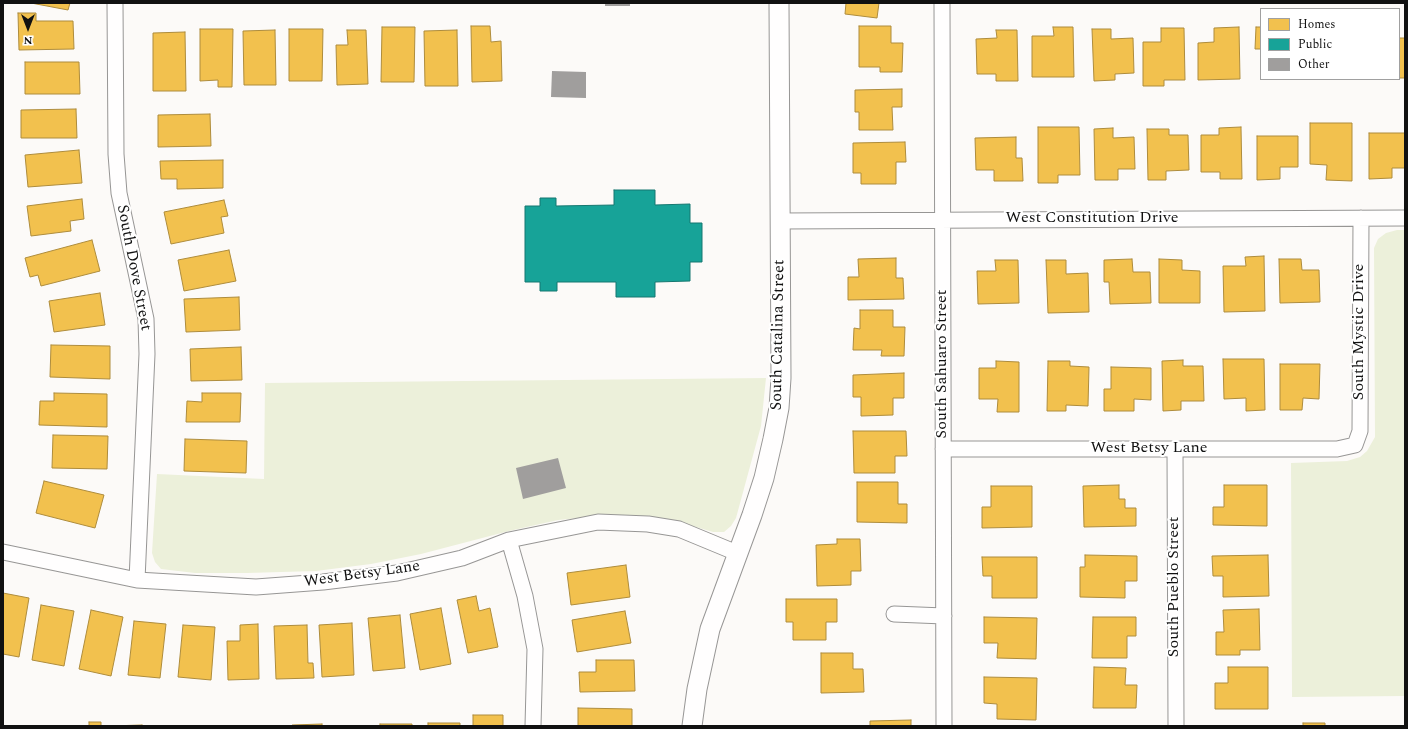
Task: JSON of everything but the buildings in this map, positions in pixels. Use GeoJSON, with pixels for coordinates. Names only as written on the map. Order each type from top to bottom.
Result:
{"type":"FeatureCollection","features":[{"type":"Feature","properties":{"kind":"street","name":"South Dove Street"},"geometry":{"type":"LineString","coordinates":[[115,3],[116,154],[119,193],[146,319],[147,354],[137,580]]}},
{"type":"Feature","properties":{"kind":"street","name":"South Catalina Street"},"geometry":{"type":"LineString","coordinates":[[692,726],[697,689],[710,629],[764,478],[779,408],[781,378],[779,3]]}},
{"type":"Feature","properties":{"kind":"street","name":"South Sahuaro Street"},"geometry":{"type":"LineString","coordinates":[[942,3],[944,726]]}},
{"type":"Feature","properties":{"kind":"street","name":"South Mystic Drive"},"geometry":{"type":"LineString","coordinates":[[1355,445],[1360,431],[1361,218]]}},
{"type":"Feature","properties":{"kind":"street","name":"West Constitution Drive"},"geometry":{"type":"LineString","coordinates":[[780,221],[1405,218]]}},
{"type":"Feature","properties":{"kind":"street","name":"West Betsy Lane"},"geometry":{"type":"LineString","coordinates":[[943,449],[1337,449],[1355,445]]}},
{"type":"Feature","properties":{"kind":"street","name":"South Pueblo Street"},"geometry":{"type":"LineString","coordinates":[[1174,449],[1176,726]]}},
{"type":"Feature","properties":{"kind":"street","name":"West Betsy Lane"},"geometry":{"type":"LineString","coordinates":[[3,552],[137,580],[256,587],[323,582],[396,573],[462,558],[509,540],[598,522],[648,524],[679,529],[737,553]]}},
{"type":"Feature","properties":{"kind":"street"},"geometry":{"type":"LineString","coordinates":[[509,540],[536,649],[534,726]]}},
{"type":"Feature","properties":{"kind":"street"},"geometry":{"type":"LineString","coordinates":[[894,614],[944,616]]}},
{"type":"Feature","properties":{"kind":"green space"},"geometry":{"type":"Polygon","coordinates":[[[1397,230],[1405,230],[1405,696],[1292,697],[1291,463],[1347,461],[1360,457],[1367,451],[1375,437],[1374,248],[1378,239],[1386,233],[1397,230]]]}},
{"type":"Feature","properties":{"kind":"green space"},"geometry":{"type":"Polygon","coordinates":[[[766,378],[761,426],[736,518],[731,526],[724,532],[713,532],[669,519],[611,515],[558,520],[421,554],[371,564],[316,571],[195,573],[161,569],[155,562],[152,553],[157,474],[264,479],[265,383],[766,378]]]}}]}
